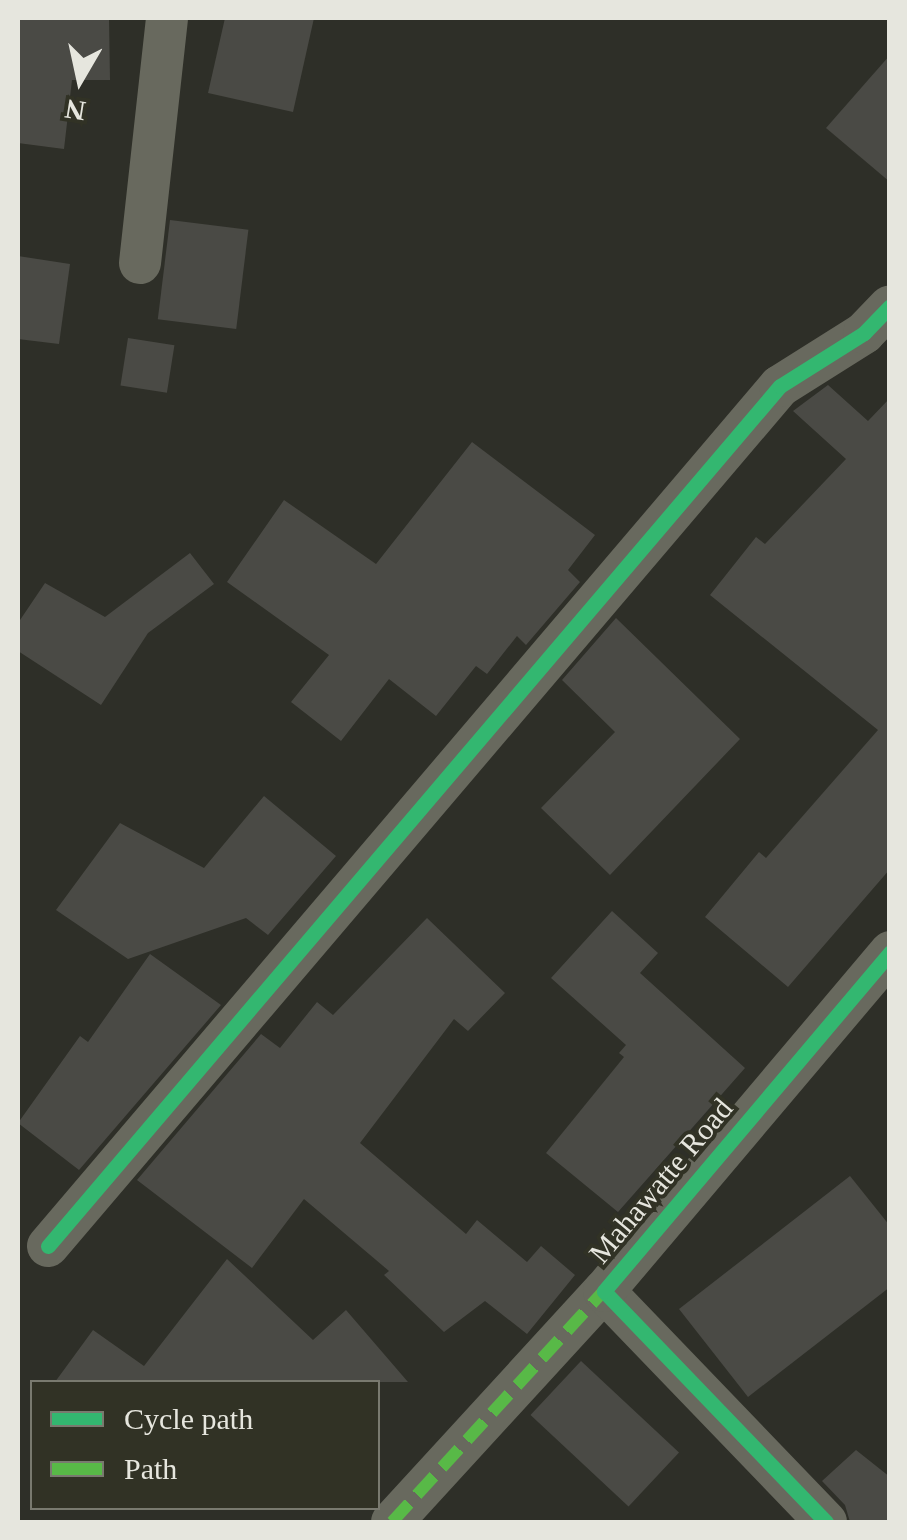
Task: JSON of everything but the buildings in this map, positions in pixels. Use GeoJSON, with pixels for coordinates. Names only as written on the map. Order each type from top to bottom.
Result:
{"type":"FeatureCollection","features":[{"type":"Feature","properties":{"kind":"street"},"geometry":{"type":"LineString","coordinates":[[140,263],[168,18]]}},
{"type":"Feature","properties":{"kind":"street"},"geometry":{"type":"LineString","coordinates":[[48,1246],[780,386],[864,333],[890,306]]}},
{"type":"Feature","properties":{"kind":"street","name":"Mahawatte Road"},"geometry":{"type":"LineString","coordinates":[[826,1522],[604,1291],[890,952]]}},
{"type":"Feature","properties":{"kind":"street"},"geometry":{"type":"LineString","coordinates":[[392,1522],[604,1291]]}},
{"type":"Feature","properties":{"kind":"marked path"},"geometry":{"type":"LineString","coordinates":[[392,1522],[604,1291]]}},
{"type":"Feature","properties":{"kind":"cycle path"},"geometry":{"type":"LineString","coordinates":[[48,1246],[780,386],[864,333],[890,306]]}},
{"type":"Feature","properties":{"kind":"cycle path"},"geometry":{"type":"LineString","coordinates":[[826,1522],[604,1291],[890,952]]}}]}
